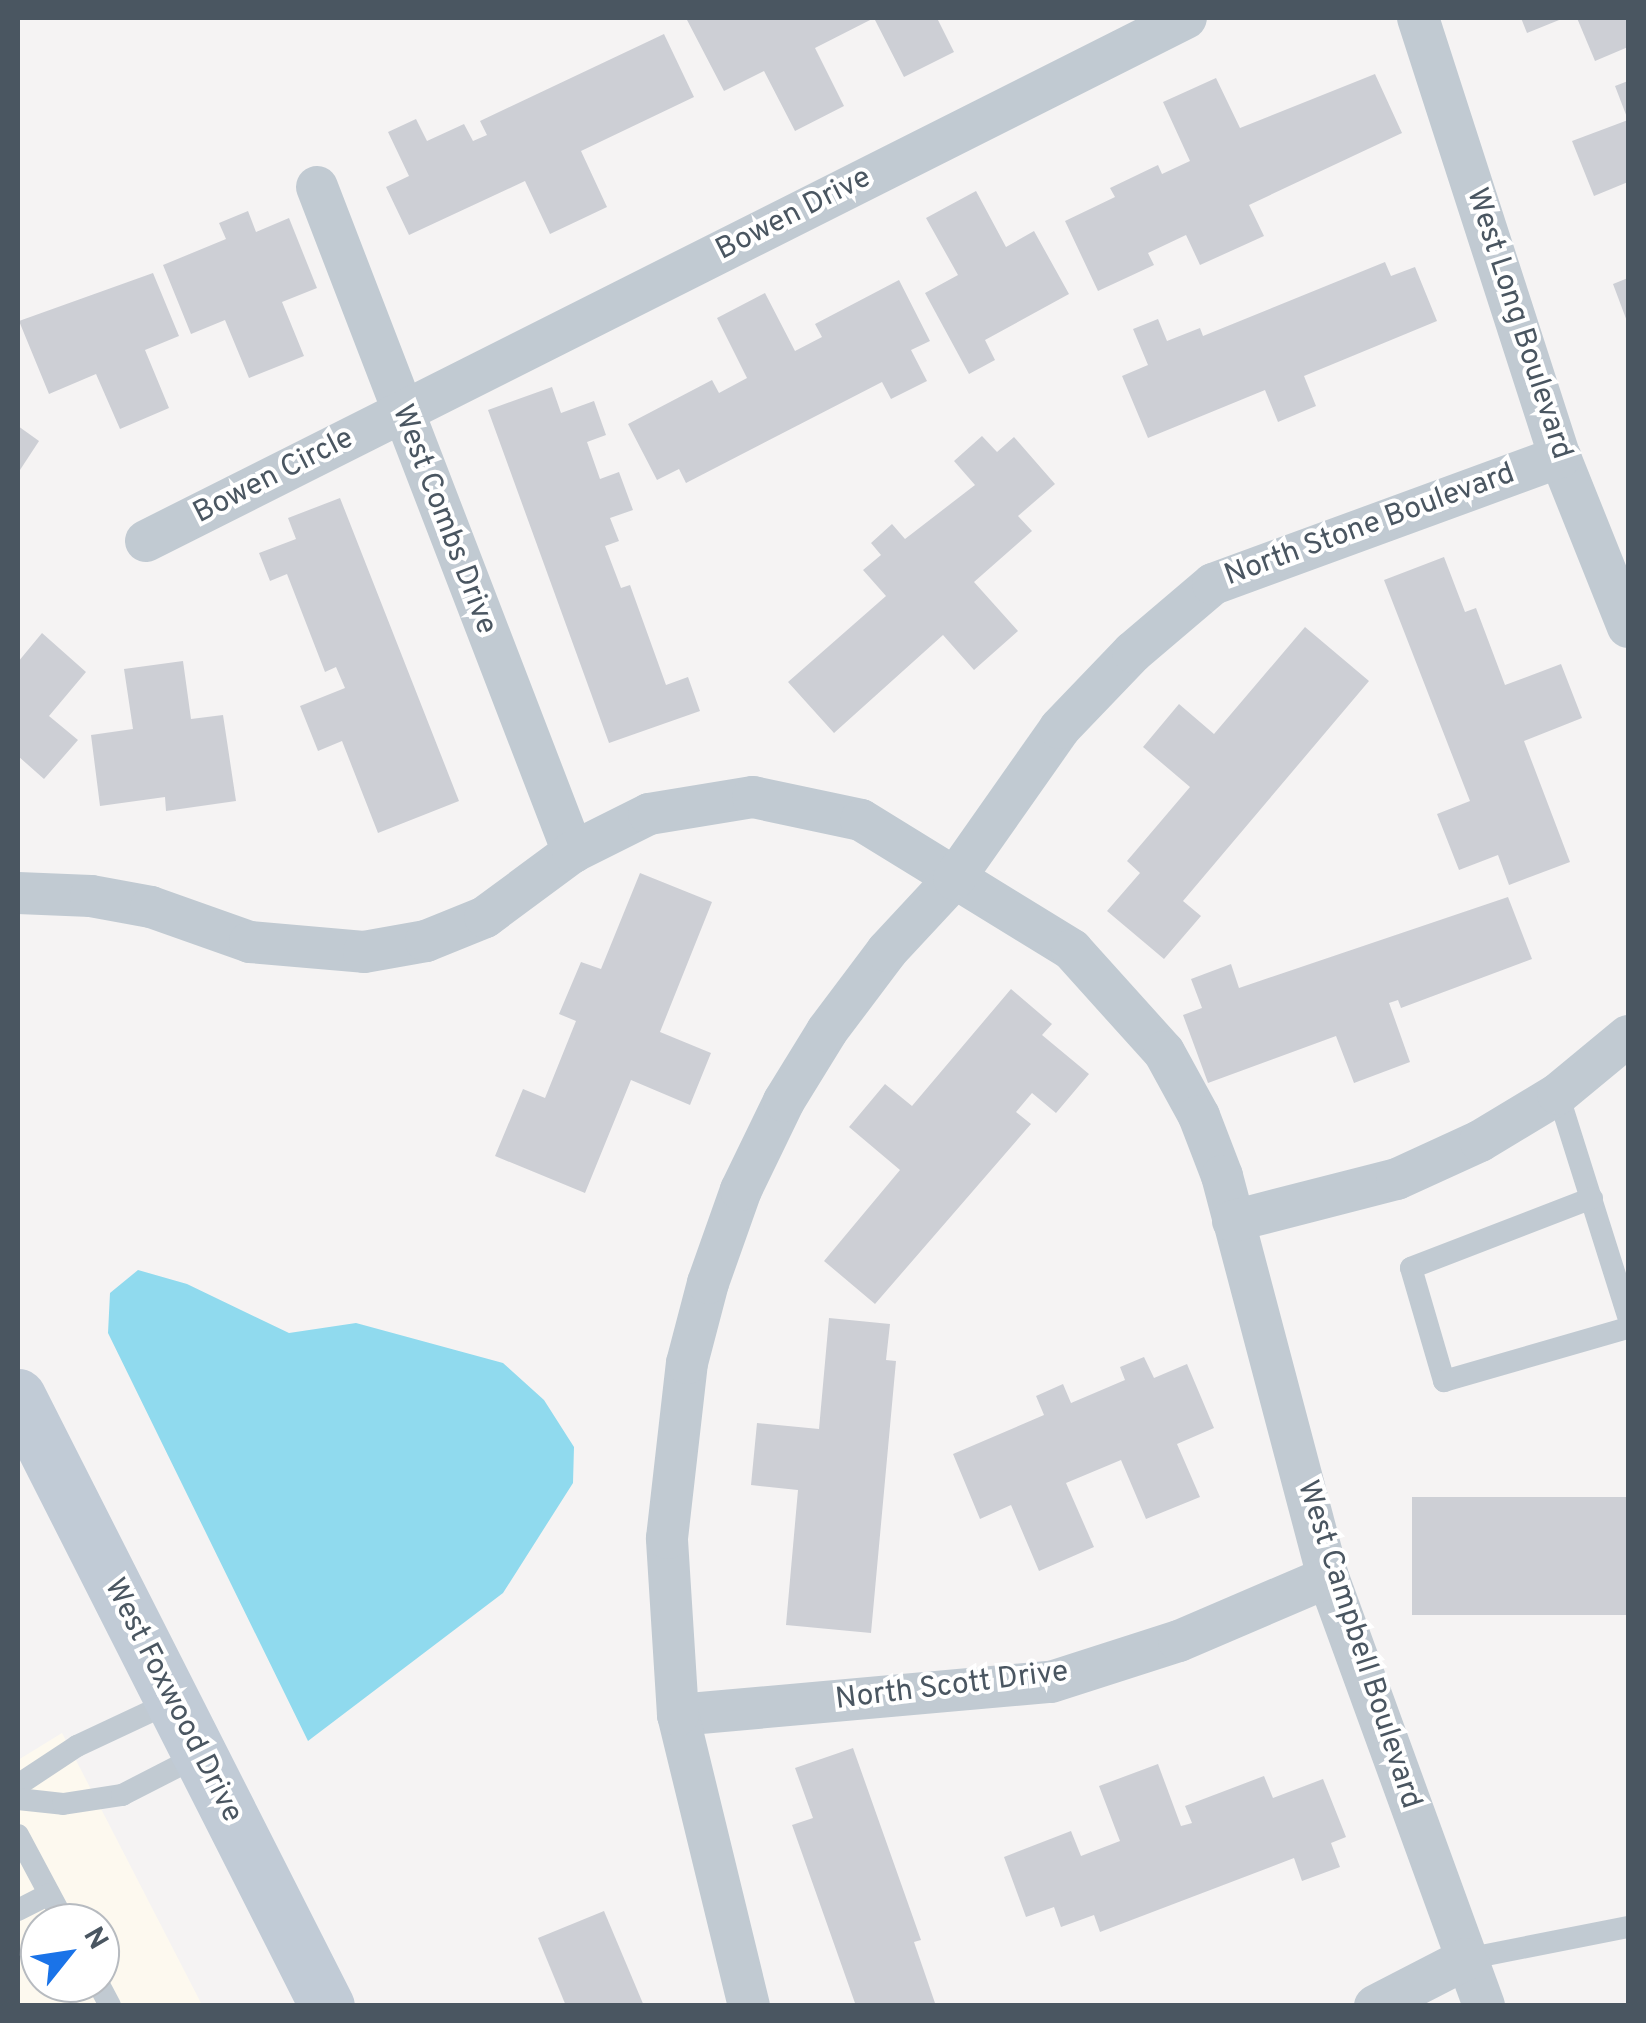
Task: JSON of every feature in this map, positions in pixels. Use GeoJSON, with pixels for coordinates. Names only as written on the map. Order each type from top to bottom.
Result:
{"type":"FeatureCollection","features":[{"type":"Feature","properties":{"kind":"main road","name":"West Foxwood Drive"},"geometry":{"type":"LineString","coordinates":[[18,1396],[327,2006]]}},
{"type":"Feature","properties":{"kind":"street","name":"Bowen Drive"},"geometry":{"type":"LineString","coordinates":[[401,412],[1186,18]]}},
{"type":"Feature","properties":{"kind":"street","name":"West Long Boulevard"},"geometry":{"type":"LineString","coordinates":[[1418,18],[1560,456],[1628,627]]}},
{"type":"Feature","properties":{"kind":"street","name":"West Combs Drive"},"geometry":{"type":"LineString","coordinates":[[316,187],[573,852]]}},
{"type":"Feature","properties":{"kind":"street","name":"Bowen Circle"},"geometry":{"type":"LineString","coordinates":[[146,541],[401,412]]}},
{"type":"Feature","properties":{"kind":"street","name":"North Stone Boulevard"},"geometry":{"type":"LineString","coordinates":[[750,2006],[678,1715],[667,1538],[672,1460],[708,1283],[741,1190],[793,1087],[886,951],[954,879],[1060,728],[1132,652],[1213,584],[1560,456]]}},
{"type":"Feature","properties":{"kind":"street","name":"West Campbell Boulevard"},"geometry":{"type":"LineString","coordinates":[[18,893],[90,896],[151,907],[250,942],[364,952],[426,940],[485,917],[573,852],[649,814],[753,798],[861,820],[1042,929],[1118,994],[1164,1052],[1199,1116],[1233,1221],[1328,1577],[1484,2006]]}},
{"type":"Feature","properties":{"kind":"street"},"geometry":{"type":"LineString","coordinates":[[1233,1221],[1397,1179],[1480,1142],[1558,1094],[1628,1036]]}},
{"type":"Feature","properties":{"kind":"street"},"geometry":{"type":"LineString","coordinates":[[1558,1094],[1628,1072]]}},
{"type":"Feature","properties":{"kind":"street","name":"North Scott Drive"},"geometry":{"type":"LineString","coordinates":[[678,1715],[1051,1682],[1179,1641],[1328,1577]]}},
{"type":"Feature","properties":{"kind":"street"},"geometry":{"type":"LineString","coordinates":[[1375,2006],[1466,1960]]}},
{"type":"Feature","properties":{"kind":"lane"},"geometry":{"type":"LineString","coordinates":[[1558,1094],[1628,1316]]}},
{"type":"Feature","properties":{"kind":"lane"},"geometry":{"type":"LineString","coordinates":[[1592,1198],[1411,1268],[1444,1381],[1628,1328]]}},
{"type":"Feature","properties":{"kind":"lane"},"geometry":{"type":"LineString","coordinates":[[18,1785],[78,1746],[173,1701]]}},
{"type":"Feature","properties":{"kind":"lane"},"geometry":{"type":"LineString","coordinates":[[18,1800],[64,1804],[122,1795],[200,1755]]}},
{"type":"Feature","properties":{"kind":"lane"},"geometry":{"type":"LineString","coordinates":[[18,1835],[55,1903]]}},
{"type":"Feature","properties":{"kind":"lane"},"geometry":{"type":"LineString","coordinates":[[18,1910],[50,1894]]}},
{"type":"Feature","properties":{"kind":"lane"},"geometry":{"type":"LineString","coordinates":[[1466,1960],[1628,1928]]}},
{"type":"Feature","properties":{"kind":"shaded area"},"geometry":{"type":"Polygon","coordinates":[[[62,1733],[202,2005],[18,2005],[18,1760],[62,1733]]]}},
{"type":"Feature","properties":{"kind":"water"},"geometry":{"type":"Polygon","coordinates":[[[138,1270],[187,1284],[289,1333],[356,1323],[503,1363],[544,1400],[574,1447],[573,1483],[503,1593],[308,1741],[108,1333],[110,1293],[138,1270]]]}},
{"type":"Feature","properties":{"kind":"building"},"geometry":{"type":"Polygon","coordinates":[[[686,18],[874,18],[815,48],[844,106],[795,131],[764,71],[724,91],[686,18]]]}},
{"type":"Feature","properties":{"kind":"building"},"geometry":{"type":"Polygon","coordinates":[[[874,18],[937,18],[954,52],[904,77],[874,18]]]}},
{"type":"Feature","properties":{"kind":"building"},"geometry":{"type":"Polygon","coordinates":[[[1521,18],[1564,18],[1527,33],[1521,18]]]}},
{"type":"Feature","properties":{"kind":"building"},"geometry":{"type":"Polygon","coordinates":[[[1577,18],[1628,18],[1628,47],[1595,61],[1577,18]]]}},
{"type":"Feature","properties":{"kind":"building"},"geometry":{"type":"Polygon","coordinates":[[[664,34],[694,97],[581,151],[607,207],[550,234],[525,181],[409,235],[386,187],[409,176],[388,132],[416,119],[427,141],[464,124],[473,141],[487,135],[480,121],[664,34]]]}},
{"type":"Feature","properties":{"kind":"building"},"geometry":{"type":"Polygon","coordinates":[[[1375,74],[1402,133],[1249,205],[1264,236],[1200,265],[1186,235],[1148,253],[1154,265],[1098,291],[1065,221],[1115,197],[1110,188],[1158,165],[1162,174],[1190,161],[1163,102],[1216,78],[1240,128],[1375,74]]]}},
{"type":"Feature","properties":{"kind":"building"},"geometry":{"type":"Polygon","coordinates":[[[1628,81],[1628,120],[1615,86],[1628,81]]]}},
{"type":"Feature","properties":{"kind":"building"},"geometry":{"type":"Polygon","coordinates":[[[1628,120],[1628,182],[1594,196],[1572,141],[1628,120]]]}},
{"type":"Feature","properties":{"kind":"building"},"geometry":{"type":"Polygon","coordinates":[[[976,191],[1006,247],[1034,231],[1069,294],[985,340],[995,360],[969,374],[925,293],[958,275],[926,218],[976,191]]]}},
{"type":"Feature","properties":{"kind":"building"},"geometry":{"type":"Polygon","coordinates":[[[248,211],[256,232],[289,218],[317,288],[282,302],[304,356],[249,378],[225,320],[191,334],[163,265],[226,239],[219,223],[248,211]]]}},
{"type":"Feature","properties":{"kind":"building"},"geometry":{"type":"Polygon","coordinates":[[[1385,262],[1391,276],[1415,267],[1437,321],[1304,376],[1316,406],[1278,422],[1265,390],[1148,438],[1122,376],[1148,365],[1133,329],[1158,319],[1167,341],[1200,328],[1203,336],[1385,262]]]}},
{"type":"Feature","properties":{"kind":"building"},"geometry":{"type":"Polygon","coordinates":[[[153,273],[179,336],[145,350],[169,408],[120,429],[96,374],[49,394],[19,321],[153,273]]]}},
{"type":"Feature","properties":{"kind":"building"},"geometry":{"type":"Polygon","coordinates":[[[1628,278],[1628,324],[1613,284],[1628,278]]]}},
{"type":"Feature","properties":{"kind":"building"},"geometry":{"type":"Polygon","coordinates":[[[899,280],[930,341],[911,350],[927,381],[891,399],[882,382],[686,483],[679,469],[657,480],[628,424],[712,380],[719,393],[747,378],[717,318],[765,293],[795,351],[822,337],[815,324],[899,280]]]}},
{"type":"Feature","properties":{"kind":"building"},"geometry":{"type":"Polygon","coordinates":[[[552,387],[561,413],[594,401],[606,435],[587,442],[600,479],[619,472],[633,510],[610,518],[619,541],[605,546],[621,588],[630,585],[666,685],[688,677],[700,711],[609,743],[488,410],[552,387]]]}},
{"type":"Feature","properties":{"kind":"building"},"geometry":{"type":"Polygon","coordinates":[[[18,426],[39,441],[18,473],[18,426]]]}},
{"type":"Feature","properties":{"kind":"building"},"geometry":{"type":"Polygon","coordinates":[[[982,436],[997,452],[1014,437],[1055,484],[1018,516],[1032,531],[974,582],[1018,631],[974,670],[943,635],[834,733],[788,682],[886,596],[863,570],[881,555],[871,543],[892,524],[905,539],[975,485],[954,461],[982,436]]]}},
{"type":"Feature","properties":{"kind":"building"},"geometry":{"type":"Polygon","coordinates":[[[340,498],[459,801],[378,833],[342,741],[318,751],[300,706],[345,688],[336,667],[325,672],[287,574],[270,581],[259,553],[296,539],[288,518],[340,498]]]}},
{"type":"Feature","properties":{"kind":"building"},"geometry":{"type":"Polygon","coordinates":[[[1444,557],[1465,612],[1476,608],[1505,685],[1561,664],[1582,718],[1524,741],[1570,862],[1509,885],[1498,855],[1459,870],[1437,814],[1470,801],[1384,580],[1444,557]]]}},
{"type":"Feature","properties":{"kind":"building"},"geometry":{"type":"Polygon","coordinates":[[[1305,627],[1369,681],[1183,901],[1201,916],[1164,959],[1107,911],[1140,873],[1127,861],[1190,787],[1143,747],[1179,704],[1214,734],[1305,627]]]}},
{"type":"Feature","properties":{"kind":"building"},"geometry":{"type":"Polygon","coordinates":[[[42,633],[86,672],[49,716],[78,740],[44,779],[18,756],[18,662],[42,633]]]}},
{"type":"Feature","properties":{"kind":"building"},"geometry":{"type":"Polygon","coordinates":[[[183,661],[191,719],[223,715],[236,801],[166,811],[165,797],[100,806],[91,735],[133,729],[124,669],[183,661]]]}},
{"type":"Feature","properties":{"kind":"building"},"geometry":{"type":"Polygon","coordinates":[[[640,873],[712,902],[660,1032],[711,1053],[690,1105],[631,1080],[585,1193],[495,1156],[523,1089],[545,1098],[576,1021],[559,1014],[581,962],[601,969],[640,873]]]}},
{"type":"Feature","properties":{"kind":"building"},"geometry":{"type":"Polygon","coordinates":[[[1508,897],[1532,959],[1401,1008],[1398,1000],[1389,1003],[1410,1062],[1354,1083],[1336,1036],[1208,1083],[1183,1015],[1202,1008],[1191,979],[1231,964],[1239,988],[1508,897]]]}},
{"type":"Feature","properties":{"kind":"building"},"geometry":{"type":"Polygon","coordinates":[[[1011,989],[1052,1024],[1042,1035],[1089,1074],[1056,1113],[1032,1093],[1016,1112],[1031,1124],[875,1304],[824,1261],[900,1170],[849,1127],[885,1084],[912,1106],[1011,989]]]}},
{"type":"Feature","properties":{"kind":"building"},"geometry":{"type":"Polygon","coordinates":[[[829,1318],[890,1324],[886,1360],[896,1361],[871,1633],[786,1625],[798,1490],[751,1485],[757,1423],[819,1429],[829,1318]]]}},
{"type":"Feature","properties":{"kind":"building"},"geometry":{"type":"Polygon","coordinates":[[[1144,1357],[1154,1378],[1187,1364],[1214,1428],[1177,1444],[1200,1497],[1146,1519],[1121,1460],[1066,1483],[1094,1547],[1039,1571],[1011,1505],[980,1519],[953,1454],[1044,1415],[1036,1396],[1063,1384],[1071,1403],[1125,1380],[1120,1367],[1144,1357]]]}},
{"type":"Feature","properties":{"kind":"building"},"geometry":{"type":"Polygon","coordinates":[[[1412,1497],[1628,1497],[1628,1615],[1412,1615],[1412,1497]]]}},
{"type":"Feature","properties":{"kind":"building"},"geometry":{"type":"Polygon","coordinates":[[[853,1748],[921,1940],[914,1942],[936,2006],[856,2006],[792,1825],[813,1818],[795,1768],[853,1748]]]}},
{"type":"Feature","properties":{"kind":"building"},"geometry":{"type":"Polygon","coordinates":[[[1158,1764],[1181,1826],[1192,1823],[1185,1806],[1264,1776],[1273,1798],[1323,1779],[1346,1837],[1331,1843],[1340,1867],[1302,1881],[1294,1858],[1100,1932],[1094,1915],[1061,1927],[1054,1907],[1026,1917],[1004,1857],[1071,1831],[1081,1856],[1120,1841],[1099,1786],[1158,1764]]]}},
{"type":"Feature","properties":{"kind":"building"},"geometry":{"type":"Polygon","coordinates":[[[604,1911],[644,2006],[566,2006],[538,1938],[604,1911]]]}}]}
